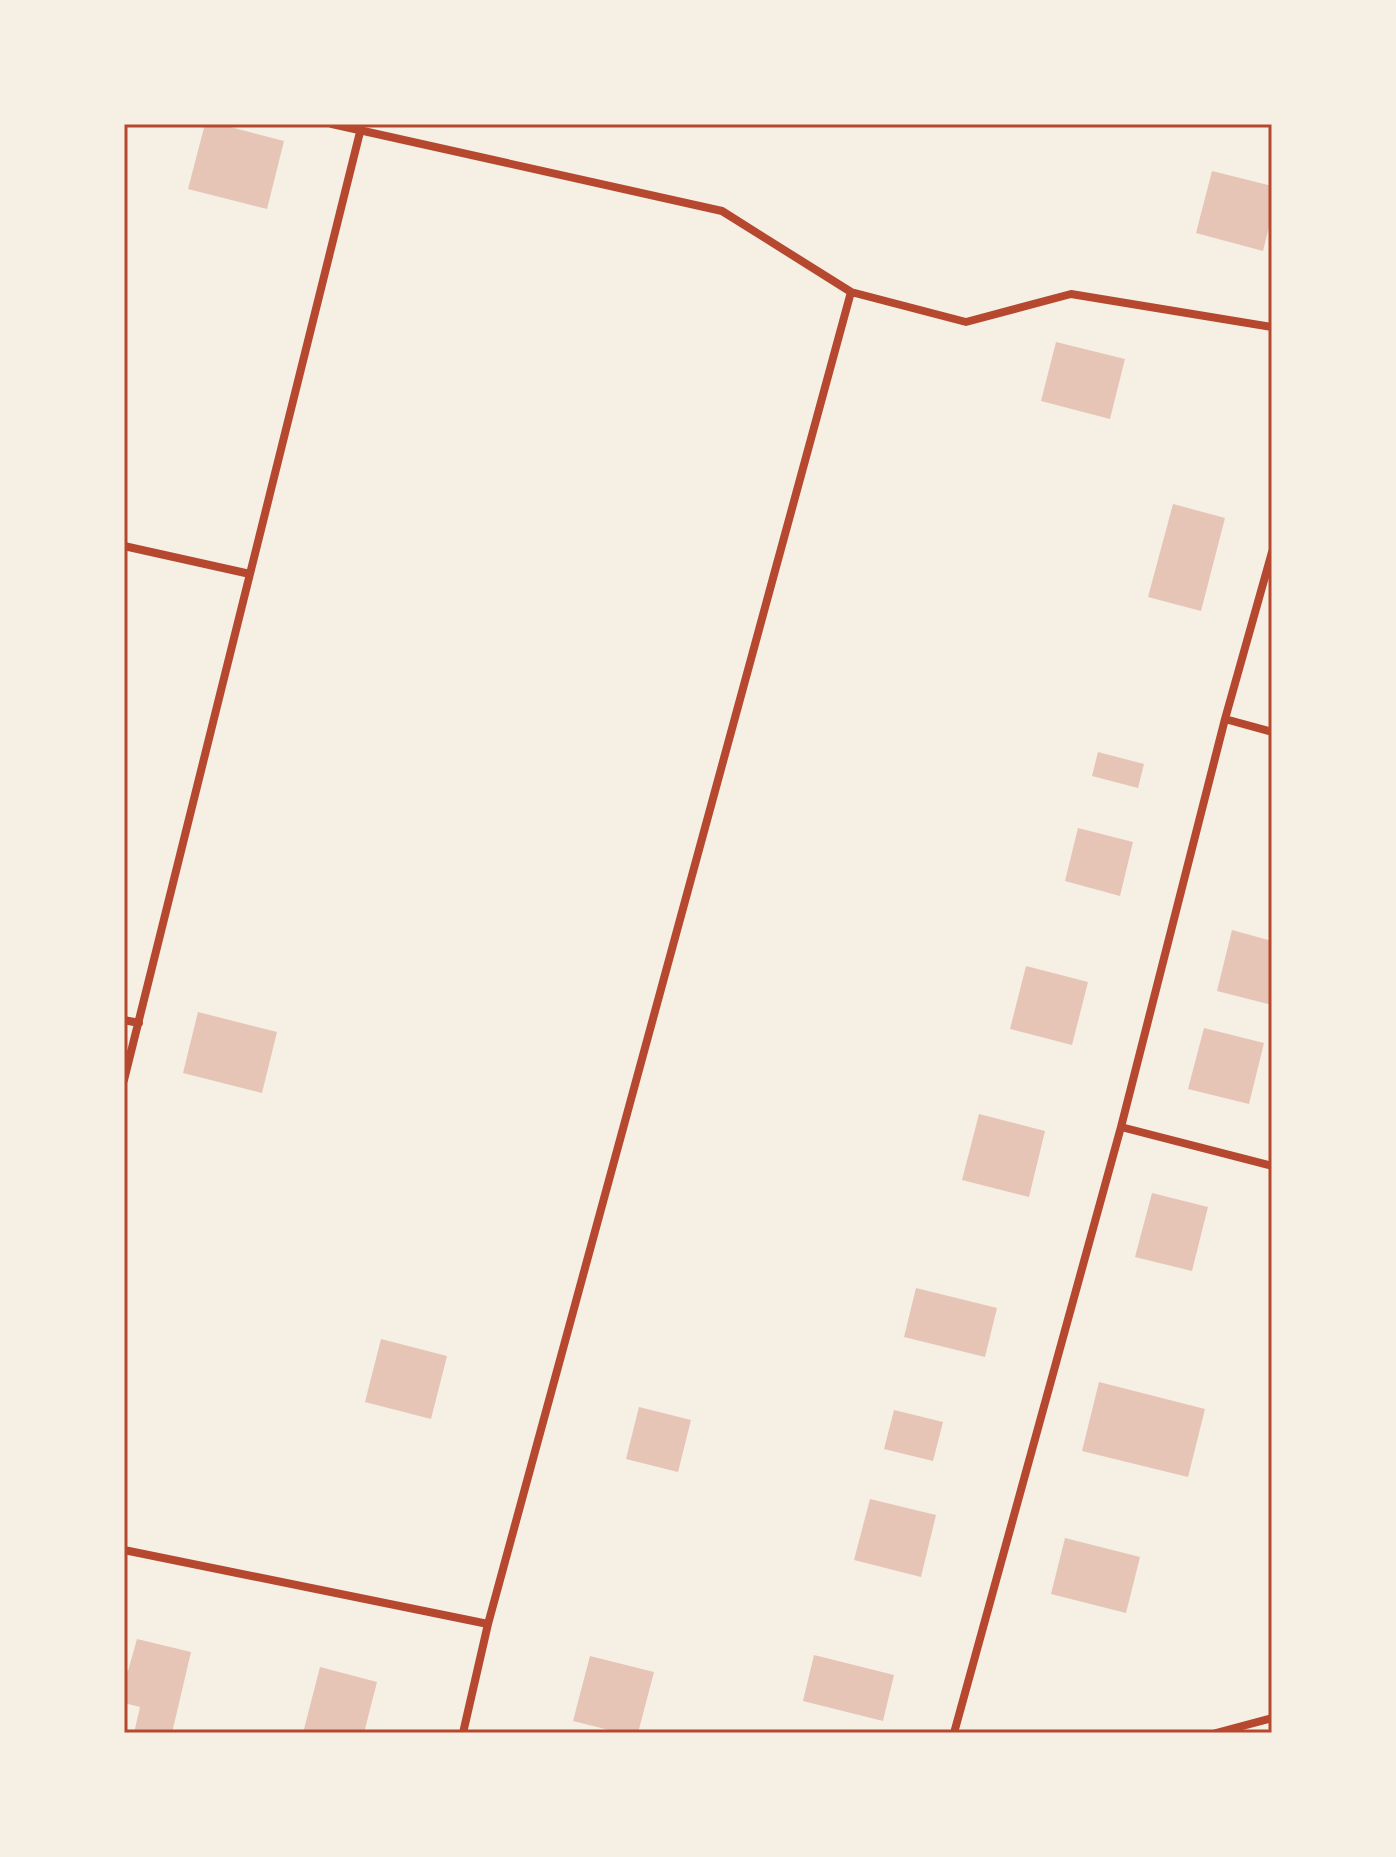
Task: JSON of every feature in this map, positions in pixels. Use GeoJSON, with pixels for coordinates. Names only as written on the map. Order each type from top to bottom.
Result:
{"type":"FeatureCollection","features":[{"type":"Feature","properties":{"kind":"street"},"geometry":{"type":"LineString","coordinates":[[332,124],[722,211],[851,292],[966,322],[1071,294],[1272,327]]}},
{"type":"Feature","properties":{"kind":"street"},"geometry":{"type":"LineString","coordinates":[[124,1080],[360,132]]}},
{"type":"Feature","properties":{"kind":"street"},"geometry":{"type":"LineString","coordinates":[[463,1733],[488,1624],[851,292]]}},
{"type":"Feature","properties":{"kind":"street"},"geometry":{"type":"LineString","coordinates":[[124,546],[250,574]]}},
{"type":"Feature","properties":{"kind":"street"},"geometry":{"type":"LineString","coordinates":[[954,1733],[1121,1127],[1225,719],[1272,552]]}},
{"type":"Feature","properties":{"kind":"street"},"geometry":{"type":"LineString","coordinates":[[1225,719],[1272,732]]}},
{"type":"Feature","properties":{"kind":"street"},"geometry":{"type":"LineString","coordinates":[[124,1020],[139,1023]]}},
{"type":"Feature","properties":{"kind":"street"},"geometry":{"type":"LineString","coordinates":[[1121,1127],[1272,1166]]}},
{"type":"Feature","properties":{"kind":"street"},"geometry":{"type":"LineString","coordinates":[[124,1550],[488,1624]]}},
{"type":"Feature","properties":{"kind":"street"},"geometry":{"type":"LineString","coordinates":[[1216,1733],[1272,1718]]}},
{"type":"Feature","properties":{"kind":"building"},"geometry":{"type":"Polygon","coordinates":[[[205,124],[219,124],[284,141],[267,209],[188,189],[205,124]]]}},
{"type":"Feature","properties":{"kind":"building"},"geometry":{"type":"Polygon","coordinates":[[[1212,171],[1272,186],[1272,215],[1263,251],[1196,233],[1212,171]]]}},
{"type":"Feature","properties":{"kind":"building"},"geometry":{"type":"Polygon","coordinates":[[[1056,342],[1125,359],[1110,419],[1041,401],[1056,342]]]}},
{"type":"Feature","properties":{"kind":"building"},"geometry":{"type":"Polygon","coordinates":[[[1173,504],[1225,518],[1201,611],[1148,597],[1173,504]]]}},
{"type":"Feature","properties":{"kind":"building"},"geometry":{"type":"Polygon","coordinates":[[[1098,752],[1144,764],[1138,788],[1092,776],[1098,752]]]}},
{"type":"Feature","properties":{"kind":"building"},"geometry":{"type":"Polygon","coordinates":[[[1078,828],[1133,842],[1120,896],[1065,881],[1078,828]]]}},
{"type":"Feature","properties":{"kind":"building"},"geometry":{"type":"Polygon","coordinates":[[[1232,930],[1272,941],[1272,1005],[1217,991],[1232,930]]]}},
{"type":"Feature","properties":{"kind":"building"},"geometry":{"type":"Polygon","coordinates":[[[1026,966],[1088,982],[1072,1045],[1010,1029],[1026,966]]]}},
{"type":"Feature","properties":{"kind":"building"},"geometry":{"type":"Polygon","coordinates":[[[198,1012],[277,1032],[262,1093],[183,1073],[198,1012]]]}},
{"type":"Feature","properties":{"kind":"building"},"geometry":{"type":"Polygon","coordinates":[[[1204,1028],[1264,1043],[1249,1104],[1188,1089],[1204,1028]]]}},
{"type":"Feature","properties":{"kind":"building"},"geometry":{"type":"Polygon","coordinates":[[[979,1114],[1045,1131],[1029,1197],[962,1180],[979,1114]]]}},
{"type":"Feature","properties":{"kind":"building"},"geometry":{"type":"Polygon","coordinates":[[[1152,1193],[1208,1207],[1192,1271],[1135,1257],[1152,1193]]]}},
{"type":"Feature","properties":{"kind":"building"},"geometry":{"type":"Polygon","coordinates":[[[916,1288],[997,1308],[985,1357],[904,1337],[916,1288]]]}},
{"type":"Feature","properties":{"kind":"building"},"geometry":{"type":"Polygon","coordinates":[[[381,1339],[447,1356],[431,1419],[365,1402],[381,1339]]]}},
{"type":"Feature","properties":{"kind":"building"},"geometry":{"type":"Polygon","coordinates":[[[1099,1382],[1205,1409],[1188,1477],[1082,1451],[1099,1382]]]}},
{"type":"Feature","properties":{"kind":"building"},"geometry":{"type":"Polygon","coordinates":[[[639,1407],[691,1420],[678,1472],[626,1459],[639,1407]]]}},
{"type":"Feature","properties":{"kind":"building"},"geometry":{"type":"Polygon","coordinates":[[[894,1410],[943,1422],[933,1461],[884,1449],[894,1410]]]}},
{"type":"Feature","properties":{"kind":"building"},"geometry":{"type":"Polygon","coordinates":[[[870,1499],[936,1515],[921,1577],[854,1560],[870,1499]]]}},
{"type":"Feature","properties":{"kind":"building"},"geometry":{"type":"Polygon","coordinates":[[[1065,1538],[1140,1557],[1126,1613],[1051,1594],[1065,1538]]]}},
{"type":"Feature","properties":{"kind":"building"},"geometry":{"type":"Polygon","coordinates":[[[137,1639],[191,1652],[172,1733],[134,1733],[140,1707],[124,1703],[124,1669],[128,1671],[137,1639]]]}},
{"type":"Feature","properties":{"kind":"building"},"geometry":{"type":"Polygon","coordinates":[[[814,1655],[894,1675],[883,1721],[803,1701],[814,1655]]]}},
{"type":"Feature","properties":{"kind":"building"},"geometry":{"type":"Polygon","coordinates":[[[590,1656],[654,1672],[638,1733],[621,1733],[573,1721],[590,1656]]]}},
{"type":"Feature","properties":{"kind":"building"},"geometry":{"type":"Polygon","coordinates":[[[320,1667],[377,1682],[364,1733],[303,1733],[320,1667]]]}}]}
